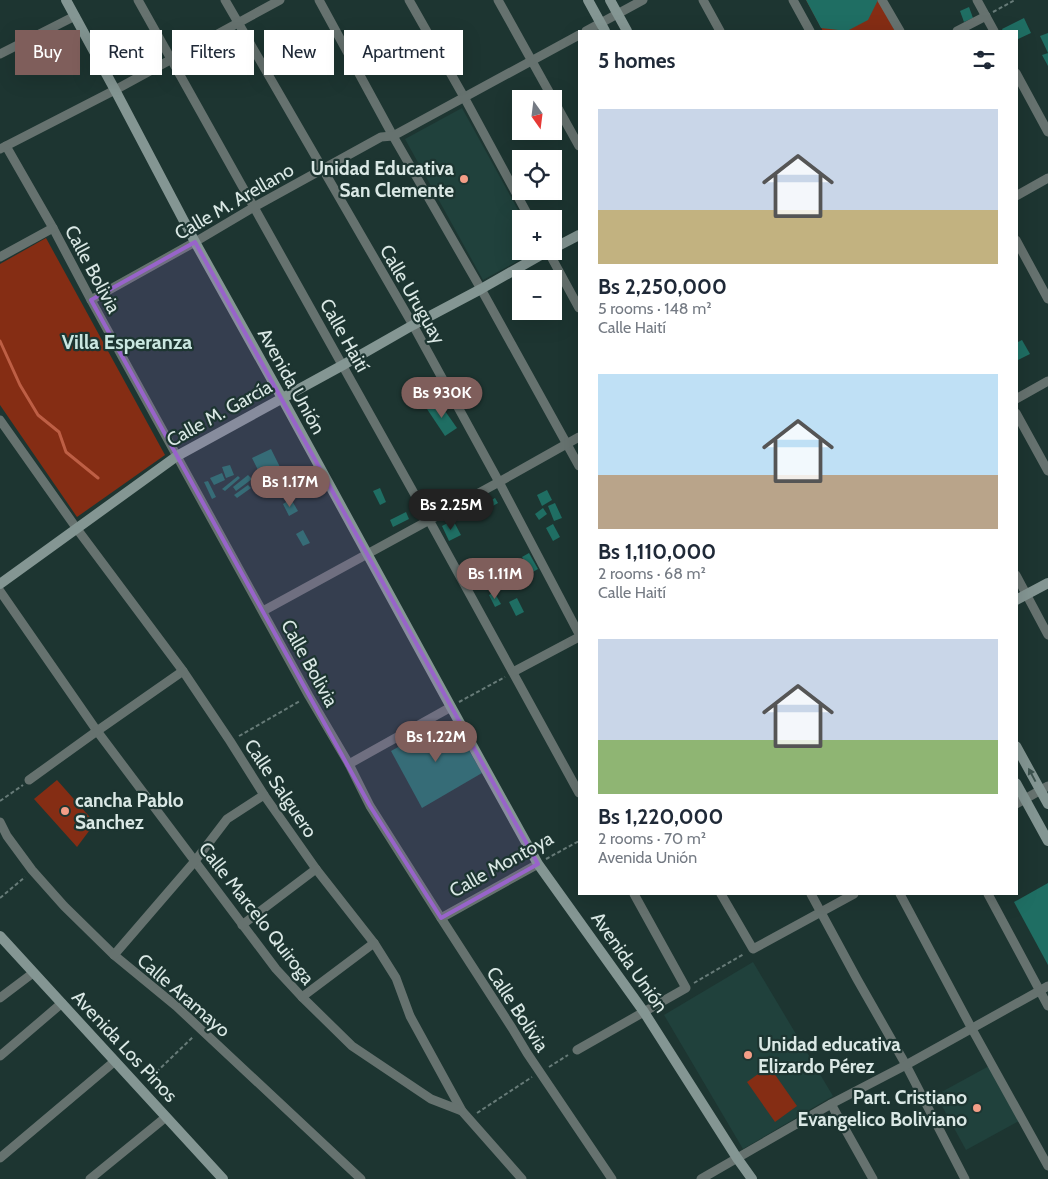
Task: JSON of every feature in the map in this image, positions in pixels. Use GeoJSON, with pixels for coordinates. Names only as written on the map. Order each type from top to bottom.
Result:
{"type":"FeatureCollection","features":[{"type":"Feature","properties":{"kind":"street","name":"Avenida Unión"},"geometry":{"type":"LineString","coordinates":[[66,0],[195,242],[538,864],[644,1012],[752,1179]]}},
{"type":"Feature","properties":{"kind":"street","name":"Calle Haití"},"geometry":{"type":"LineString","coordinates":[[138,0],[343,365],[578,791]]}},
{"type":"Feature","properties":{"kind":"street","name":"Calle Uruguay"},"geometry":{"type":"LineString","coordinates":[[225,0],[413,325],[499,482],[578,633]]}},
{"type":"Feature","properties":{"kind":"street"},"geometry":{"type":"LineString","coordinates":[[3,148],[115,90],[280,0]]}},
{"type":"Feature","properties":{"kind":"street"},"geometry":{"type":"LineString","coordinates":[[319,0],[393,136],[578,464]]}},
{"type":"Feature","properties":{"kind":"street"},"geometry":{"type":"LineString","coordinates":[[408,0],[464,97],[525,210]]}},
{"type":"Feature","properties":{"kind":"street"},"geometry":{"type":"LineString","coordinates":[[498,0],[548,90]]}},
{"type":"Feature","properties":{"kind":"street"},"geometry":{"type":"LineString","coordinates":[[588,0],[603,27]]}},
{"type":"Feature","properties":{"kind":"street"},"geometry":{"type":"LineString","coordinates":[[610,0],[626,30]]}},
{"type":"Feature","properties":{"kind":"street"},"geometry":{"type":"LineString","coordinates":[[590,30],[603,27],[618,14],[643,0]]}},
{"type":"Feature","properties":{"kind":"street"},"geometry":{"type":"LineString","coordinates":[[703,0],[719,30]]}},
{"type":"Feature","properties":{"kind":"street"},"geometry":{"type":"LineString","coordinates":[[793,0],[809,30]]}},
{"type":"Feature","properties":{"kind":"street"},"geometry":{"type":"LineString","coordinates":[[882,0],[899,30]]}},
{"type":"Feature","properties":{"kind":"street"},"geometry":{"type":"LineString","coordinates":[[976,0],[993,30]]}},
{"type":"Feature","properties":{"kind":"street"},"geometry":{"type":"LineString","coordinates":[[0,54],[75,16]]}},
{"type":"Feature","properties":{"kind":"street"},"geometry":{"type":"LineString","coordinates":[[959,30],[986,16]]}},
{"type":"Feature","properties":{"kind":"street","name":"Calle M. Arellano"},"geometry":{"type":"LineString","coordinates":[[91,300],[381,137],[393,136],[578,37]]}},
{"type":"Feature","properties":{"kind":"street"},"geometry":{"type":"LineString","coordinates":[[1018,77],[1048,132]]}},
{"type":"Feature","properties":{"kind":"street"},"geometry":{"type":"LineString","coordinates":[[562,116],[578,144]]}},
{"type":"Feature","properties":{"kind":"street","name":"Calle Bolivia"},"geometry":{"type":"LineString","coordinates":[[3,148],[53,228],[177,456],[349,764],[370,806],[440,918],[612,1179]]}},
{"type":"Feature","properties":{"kind":"street"},"geometry":{"type":"LineString","coordinates":[[1018,195],[1048,178]]}},
{"type":"Feature","properties":{"kind":"street"},"geometry":{"type":"LineString","coordinates":[[0,257],[53,228]]}},
{"type":"Feature","properties":{"kind":"street"},"geometry":{"type":"LineString","coordinates":[[562,244],[578,236]]}},
{"type":"Feature","properties":{"kind":"street"},"geometry":{"type":"LineString","coordinates":[[1018,244],[1048,299]]}},
{"type":"Feature","properties":{"kind":"street","name":"Calle M. García"},"geometry":{"type":"LineString","coordinates":[[0,584],[177,456],[533,260]]}},
{"type":"Feature","properties":{"kind":"street"},"geometry":{"type":"LineString","coordinates":[[553,260],[578,306]]}},
{"type":"Feature","properties":{"kind":"street"},"geometry":{"type":"LineString","coordinates":[[1018,397],[1048,381]]}},
{"type":"Feature","properties":{"kind":"street"},"geometry":{"type":"LineString","coordinates":[[1018,416],[1048,471]]}},
{"type":"Feature","properties":{"kind":"street","name":"Calle Salguero"},"geometry":{"type":"LineString","coordinates":[[0,420],[77,529],[183,671],[264,795],[316,869],[374,943],[396,978],[410,1016],[465,1115],[522,1179]]}},
{"type":"Feature","properties":{"kind":"street"},"geometry":{"type":"LineString","coordinates":[[264,611],[578,437]]}},
{"type":"Feature","properties":{"kind":"street"},"geometry":{"type":"LineString","coordinates":[[1018,579],[1048,635]]}},
{"type":"Feature","properties":{"kind":"street"},"geometry":{"type":"LineString","coordinates":[[1018,599],[1048,583]]}},
{"type":"Feature","properties":{"kind":"street","name":"Calle Marcelo Quiroga"},"geometry":{"type":"LineString","coordinates":[[0,591],[97,731],[276,969],[352,1046],[431,1099],[465,1115]]}},
{"type":"Feature","properties":{"kind":"street"},"geometry":{"type":"LineString","coordinates":[[513,672],[578,636]]}},
{"type":"Feature","properties":{"kind":"street"},"geometry":{"type":"LineString","coordinates":[[29,780],[183,671]]}},
{"type":"Feature","properties":{"kind":"street"},"geometry":{"type":"LineString","coordinates":[[349,764],[451,707]]}},
{"type":"Feature","properties":{"kind":"street"},"geometry":{"type":"LineString","coordinates":[[1018,749],[1044,788],[1048,804]]}},
{"type":"Feature","properties":{"kind":"street"},"geometry":{"type":"LineString","coordinates":[[1044,788],[1021,801],[1048,841]]}},
{"type":"Feature","properties":{"kind":"street"},"geometry":{"type":"LineString","coordinates":[[114,956],[195,861],[227,819],[264,795]]}},
{"type":"Feature","properties":{"kind":"street","name":"Calle Aramayo"},"geometry":{"type":"LineString","coordinates":[[0,822],[7,836],[32,870],[64,906],[114,956],[176,1006],[361,1179]]}},
{"type":"Feature","properties":{"kind":"street","name":"Calle Montoya"},"geometry":{"type":"LineString","coordinates":[[440,918],[538,864]]}},
{"type":"Feature","properties":{"kind":"street"},"geometry":{"type":"LineString","coordinates":[[242,924],[316,869]]}},
{"type":"Feature","properties":{"kind":"street"},"geometry":{"type":"LineString","coordinates":[[577,1050],[686,988],[635,895]]}},
{"type":"Feature","properties":{"kind":"street"},"geometry":{"type":"LineString","coordinates":[[722,895],[753,950],[852,895]]}},
{"type":"Feature","properties":{"kind":"street"},"geometry":{"type":"LineString","coordinates":[[812,895],[906,1065],[965,1179]]}},
{"type":"Feature","properties":{"kind":"street"},"geometry":{"type":"LineString","coordinates":[[901,895],[1048,1166]]}},
{"type":"Feature","properties":{"kind":"street"},"geometry":{"type":"LineString","coordinates":[[989,895],[1044,989],[1048,1006]]}},
{"type":"Feature","properties":{"kind":"street","name":"Avenida Los Pinos"},"geometry":{"type":"LineString","coordinates":[[0,936],[220,1178]]}},
{"type":"Feature","properties":{"kind":"street"},"geometry":{"type":"LineString","coordinates":[[302,997],[374,943]]}},
{"type":"Feature","properties":{"kind":"street"},"geometry":{"type":"LineString","coordinates":[[0,998],[34,973]]}},
{"type":"Feature","properties":{"kind":"street"},"geometry":{"type":"LineString","coordinates":[[701,1179],[831,1104],[1044,989]]}},
{"type":"Feature","properties":{"kind":"street"},"geometry":{"type":"LineString","coordinates":[[0,1056],[62,1003]]}},
{"type":"Feature","properties":{"kind":"street"},"geometry":{"type":"LineString","coordinates":[[0,1158],[115,1061]]}},
{"type":"Feature","properties":{"kind":"street"},"geometry":{"type":"LineString","coordinates":[[831,1104],[873,1179]]}},
{"type":"Feature","properties":{"kind":"street"},"geometry":{"type":"LineString","coordinates":[[90,1179],[166,1117]]}},
{"type":"Feature","properties":{"kind":"path"},"geometry":{"type":"LineString","coordinates":[[986,16],[1015,0]]}},
{"type":"Feature","properties":{"kind":"path"},"geometry":{"type":"LineString","coordinates":[[451,707],[513,672]]}},
{"type":"Feature","properties":{"kind":"path"},"geometry":{"type":"LineString","coordinates":[[230,741],[310,696]]}},
{"type":"Feature","properties":{"kind":"path"},"geometry":{"type":"LineString","coordinates":[[0,801],[29,780]]}},
{"type":"Feature","properties":{"kind":"path","name":"Calle Montoya"},"geometry":{"type":"LineString","coordinates":[[538,864],[578,842]]}},
{"type":"Feature","properties":{"kind":"path"},"geometry":{"type":"LineString","coordinates":[[0,898],[32,870]]}},
{"type":"Feature","properties":{"kind":"path"},"geometry":{"type":"LineString","coordinates":[[686,988],[753,950]]}},
{"type":"Feature","properties":{"kind":"path"},"geometry":{"type":"LineString","coordinates":[[140,1088],[201,1029]]}},
{"type":"Feature","properties":{"kind":"path"},"geometry":{"type":"LineString","coordinates":[[465,1115],[577,1050]]}},
{"type":"Feature","properties":{"kind":"highlighted area"},"geometry":{"type":"Polygon","coordinates":[[[195,242],[538,864],[441,918],[370,806],[91,300],[195,242]]]}},
{"type":"Feature","properties":{"kind":"shaded area"},"geometry":{"type":"Polygon","coordinates":[[[806,0],[878,0],[894,30],[822,30],[806,0]]]}},
{"type":"Feature","properties":{"kind":"shaded area","name":"Unidad Educativa San Clemente"},"geometry":{"type":"Polygon","coordinates":[[[462,108],[518,210],[512,210],[512,260],[520,260],[483,280],[405,139],[462,108]]]}},
{"type":"Feature","properties":{"kind":"shaded area"},"geometry":{"type":"Polygon","coordinates":[[[46,238],[165,455],[77,517],[0,405],[0,264],[46,238]]]}},
{"type":"Feature","properties":{"kind":"shaded area","name":"cancha Pablo Sanchez"},"geometry":{"type":"Polygon","coordinates":[[[57,780],[95,823],[77,847],[34,799],[57,780]]]}},
{"type":"Feature","properties":{"kind":"shaded area","name":"Unidad educativa Elizardo Pérez"},"geometry":{"type":"Polygon","coordinates":[[[753,962],[833,1096],[743,1149],[664,1015],[753,962]]]}},
{"type":"Feature","properties":{"kind":"shaded area"},"geometry":{"type":"Polygon","coordinates":[[[769,1066],[797,1106],[775,1122],[747,1082],[769,1066]]]}},
{"type":"Feature","properties":{"kind":"shaded area","name":"Part. Cristiano Evangelico Boliviano"},"geometry":{"type":"Polygon","coordinates":[[[989,1066],[1019,1121],[966,1150],[936,1095],[989,1066]]]}},
{"type":"Feature","properties":{"kind":"building"},"geometry":{"type":"Polygon","coordinates":[[[806,0],[878,0],[868,20],[849,30],[821,28],[806,0]]]}},
{"type":"Feature","properties":{"kind":"building"},"geometry":{"type":"Polygon","coordinates":[[[969,7],[973,18],[964,22],[960,11],[969,7]]]}},
{"type":"Feature","properties":{"kind":"building"},"geometry":{"type":"Polygon","coordinates":[[[1024,18],[1031,33],[1018,39],[1018,30],[1002,29],[1024,18]]]}},
{"type":"Feature","properties":{"kind":"building"},"geometry":{"type":"Polygon","coordinates":[[[1048,33],[1048,53],[1040,36],[1048,33]]]}},
{"type":"Feature","properties":{"kind":"building"},"geometry":{"type":"Polygon","coordinates":[[[1048,53],[1048,66],[1042,55],[1048,53]]]}},
{"type":"Feature","properties":{"kind":"building"},"geometry":{"type":"Polygon","coordinates":[[[1022,340],[1030,354],[1018,360],[1018,342],[1022,340]]]}},
{"type":"Feature","properties":{"kind":"building"},"geometry":{"type":"Polygon","coordinates":[[[420,386],[425,396],[418,399],[413,388],[420,386]]]}},
{"type":"Feature","properties":{"kind":"building"},"geometry":{"type":"Polygon","coordinates":[[[438,401],[457,428],[445,436],[427,409],[438,401]]]}},
{"type":"Feature","properties":{"kind":"building"},"geometry":{"type":"Polygon","coordinates":[[[271,449],[280,467],[261,476],[252,458],[271,449]]]}},
{"type":"Feature","properties":{"kind":"building"},"geometry":{"type":"Polygon","coordinates":[[[230,465],[234,475],[226,478],[222,467],[230,465]]]}},
{"type":"Feature","properties":{"kind":"building"},"geometry":{"type":"Polygon","coordinates":[[[222,473],[225,480],[214,485],[210,478],[222,473]]]}},
{"type":"Feature","properties":{"kind":"building"},"geometry":{"type":"Polygon","coordinates":[[[248,475],[252,479],[236,491],[233,487],[248,475]]]}},
{"type":"Feature","properties":{"kind":"building"},"geometry":{"type":"Polygon","coordinates":[[[238,476],[240,478],[225,491],[222,489],[238,476]]]}},
{"type":"Feature","properties":{"kind":"building"},"geometry":{"type":"Polygon","coordinates":[[[208,481],[216,497],[212,499],[204,482],[208,481]]]}},
{"type":"Feature","properties":{"kind":"building"},"geometry":{"type":"Polygon","coordinates":[[[248,485],[251,488],[237,498],[234,495],[248,485]]]}},
{"type":"Feature","properties":{"kind":"building"},"geometry":{"type":"Polygon","coordinates":[[[380,488],[386,502],[380,505],[373,491],[380,488]]]}},
{"type":"Feature","properties":{"kind":"building"},"geometry":{"type":"Polygon","coordinates":[[[547,490],[552,500],[542,506],[537,495],[547,490]]]}},
{"type":"Feature","properties":{"kind":"building"},"geometry":{"type":"Polygon","coordinates":[[[495,498],[498,503],[486,510],[483,505],[495,498]]]}},
{"type":"Feature","properties":{"kind":"building"},"geometry":{"type":"Polygon","coordinates":[[[291,499],[298,511],[289,516],[283,504],[291,499]]]}},
{"type":"Feature","properties":{"kind":"building"},"geometry":{"type":"Polygon","coordinates":[[[555,503],[562,518],[554,521],[548,506],[555,503]]]}},
{"type":"Feature","properties":{"kind":"building"},"geometry":{"type":"Polygon","coordinates":[[[543,508],[547,514],[539,520],[535,514],[543,508]]]}},
{"type":"Feature","properties":{"kind":"building"},"geometry":{"type":"Polygon","coordinates":[[[406,512],[409,519],[393,527],[390,520],[406,512]]]}},
{"type":"Feature","properties":{"kind":"building"},"geometry":{"type":"Polygon","coordinates":[[[453,520],[461,535],[449,541],[442,526],[453,520]]]}},
{"type":"Feature","properties":{"kind":"building"},"geometry":{"type":"Polygon","coordinates":[[[553,524],[560,537],[553,541],[546,528],[553,524]]]}},
{"type":"Feature","properties":{"kind":"building"},"geometry":{"type":"Polygon","coordinates":[[[303,530],[310,543],[303,546],[296,534],[303,530]]]}},
{"type":"Feature","properties":{"kind":"building"},"geometry":{"type":"Polygon","coordinates":[[[529,553],[538,569],[531,573],[522,557],[529,553]]]}},
{"type":"Feature","properties":{"kind":"building"},"geometry":{"type":"Polygon","coordinates":[[[494,592],[501,604],[495,607],[489,595],[494,592]]]}},
{"type":"Feature","properties":{"kind":"building"},"geometry":{"type":"Polygon","coordinates":[[[517,598],[524,612],[516,616],[509,602],[517,598]]]}},
{"type":"Feature","properties":{"kind":"building"},"geometry":{"type":"Polygon","coordinates":[[[443,722],[454,724],[482,773],[422,808],[391,751],[443,722]]]}},
{"type":"Feature","properties":{"kind":"building"},"geometry":{"type":"Polygon","coordinates":[[[1048,883],[1048,965],[1014,902],[1048,883]]]}},
{"type":"Feature","properties":{"kind":"waterway"},"geometry":{"type":"LineString","coordinates":[[0,341],[20,385],[38,415],[59,432],[66,452],[98,478]]}},
{"type":"Feature","properties":{"kind":"place","name":"Unidad Educativa San Clemente"},"geometry":{"type":"Point","coordinates":[464,179]}},
{"type":"Feature","properties":{"kind":"place","name":"cancha Pablo Sanchez"},"geometry":{"type":"Point","coordinates":[65,811]}},
{"type":"Feature","properties":{"kind":"place","name":"Unidad educativa Elizardo Pérez"},"geometry":{"type":"Point","coordinates":[748,1055]}},
{"type":"Feature","properties":{"kind":"place","name":"Part. Cristiano Evangelico Boliviano"},"geometry":{"type":"Point","coordinates":[977,1108]}},
{"type":"Feature","properties":{"kind":"district","name":"Villa Esperanza"},"geometry":{"type":"Point","coordinates":[127,342]}}]}
